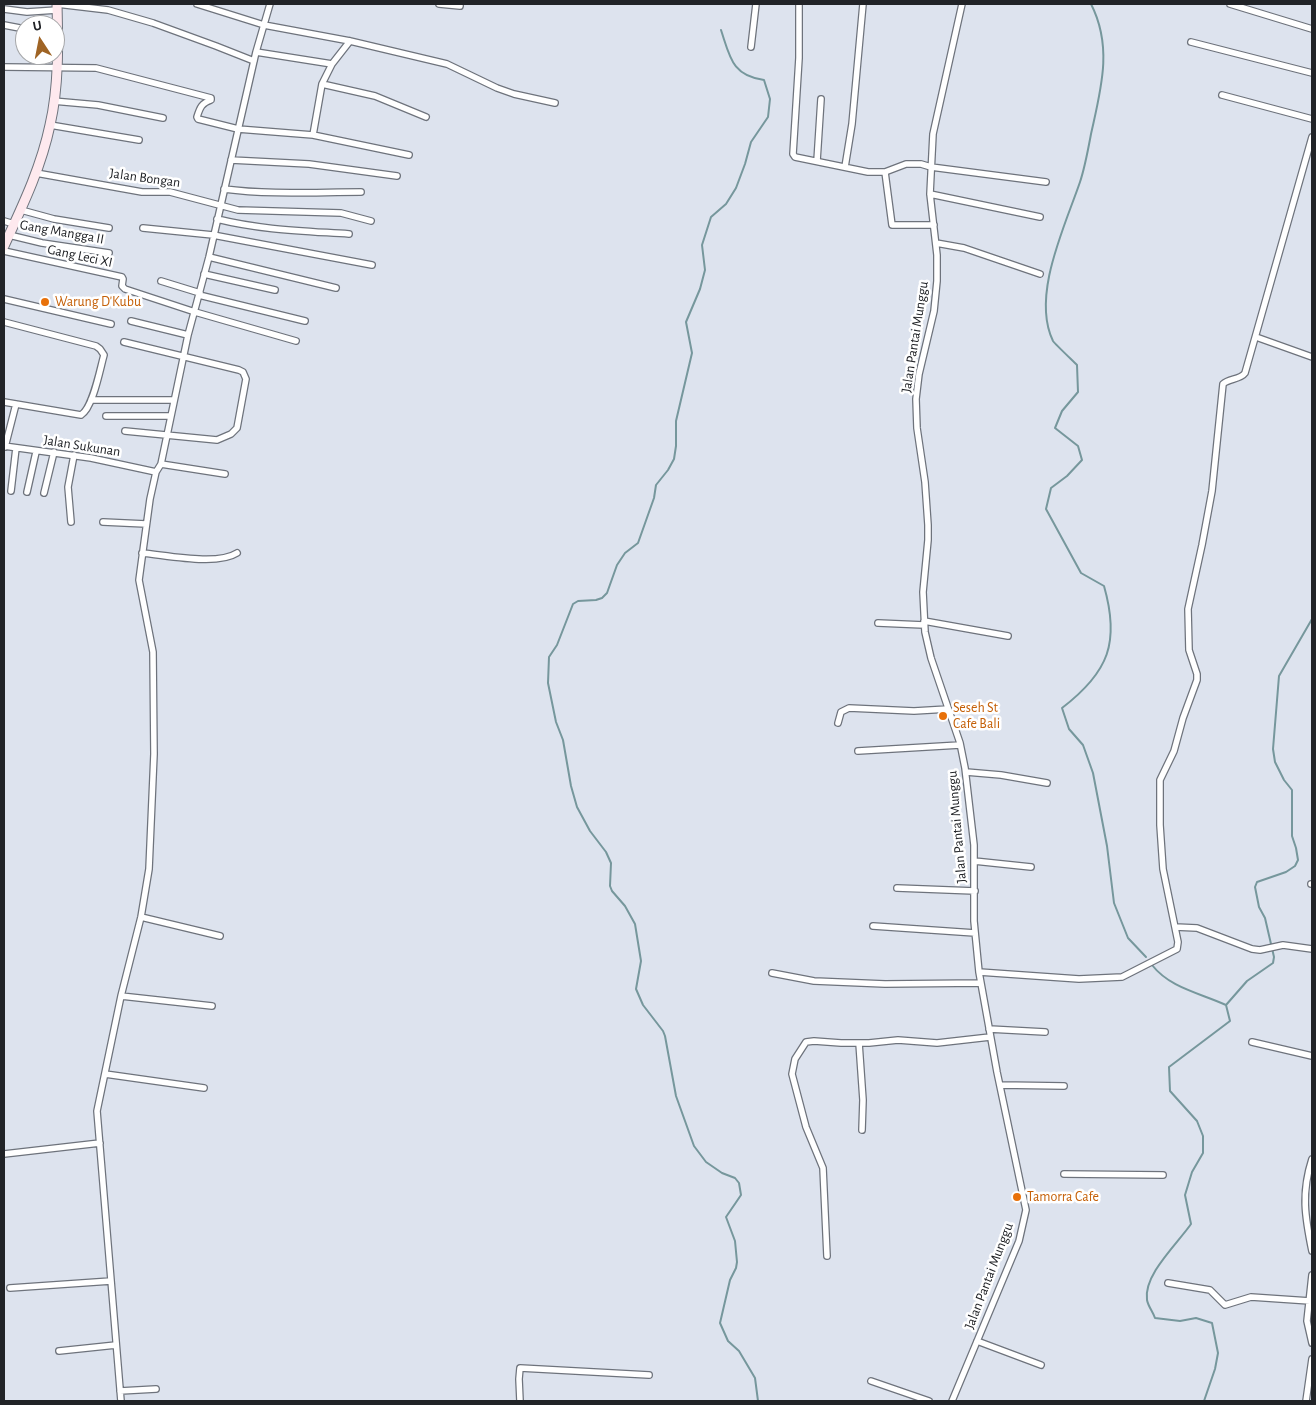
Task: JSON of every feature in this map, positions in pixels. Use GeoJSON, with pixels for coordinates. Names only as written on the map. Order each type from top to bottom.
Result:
{"type":"FeatureCollection","features":[{"type":"Feature","properties":{"kind":"street"},"geometry":{"type":"LineString","coordinates":[[197,4],[264,25],[350,41],[447,64],[497,88],[514,94],[555,103]]}},
{"type":"Feature","properties":{"kind":"street"},"geometry":{"type":"LineString","coordinates":[[121,1401],[98,1108],[121,996],[141,917],[149,869],[154,754],[153,652],[139,580],[146,524],[156,472],[161,464],[183,357],[209,257],[256,52],[270,4]]}},
{"type":"Feature","properties":{"kind":"street"},"geometry":{"type":"LineString","coordinates":[[439,4],[460,6]]}},
{"type":"Feature","properties":{"kind":"street"},"geometry":{"type":"LineString","coordinates":[[751,47],[756,4]]}},
{"type":"Feature","properties":{"kind":"street"},"geometry":{"type":"LineString","coordinates":[[799,4],[793,154],[799,158],[868,172],[886,172],[906,164],[921,164],[931,167],[1046,182]]}},
{"type":"Feature","properties":{"kind":"street"},"geometry":{"type":"LineString","coordinates":[[845,167],[852,124],[863,4]]}},
{"type":"Feature","properties":{"kind":"street","name":"Jalan Pantai Munggu"},"geometry":{"type":"LineString","coordinates":[[952,1401],[1019,1241],[1026,1216],[990,1038],[981,983],[975,933],[974,861],[966,772],[960,745],[931,658],[924,623],[923,592],[928,525],[925,482],[917,428],[916,398],[919,374],[934,311],[937,281],[936,243],[930,194],[933,134],[962,4]]}},
{"type":"Feature","properties":{"kind":"street"},"geometry":{"type":"LineString","coordinates":[[1230,4],[1312,29]]}},
{"type":"Feature","properties":{"kind":"street"},"geometry":{"type":"LineString","coordinates":[[4,9],[27,12],[57,6],[108,10],[152,23],[254,62]]}},
{"type":"Feature","properties":{"kind":"street"},"geometry":{"type":"LineString","coordinates":[[313,135],[322,84],[332,64],[350,41]]}},
{"type":"Feature","properties":{"kind":"street"},"geometry":{"type":"LineString","coordinates":[[1191,42],[1312,73]]}},
{"type":"Feature","properties":{"kind":"street"},"geometry":{"type":"LineString","coordinates":[[256,52],[332,64]]}},
{"type":"Feature","properties":{"kind":"street"},"geometry":{"type":"LineString","coordinates":[[4,67],[57,66],[96,68],[211,98],[211,100],[202,105],[198,119],[238,129],[313,135],[409,155]]}},
{"type":"Feature","properties":{"kind":"street"},"geometry":{"type":"LineString","coordinates":[[4,246],[36,173],[50,125],[57,66]]}},
{"type":"Feature","properties":{"kind":"street"},"geometry":{"type":"LineString","coordinates":[[322,84],[375,96],[426,117]]}},
{"type":"Feature","properties":{"kind":"street"},"geometry":{"type":"LineString","coordinates":[[1222,95],[1312,119]]}},
{"type":"Feature","properties":{"kind":"street"},"geometry":{"type":"LineString","coordinates":[[817,161],[821,99]]}},
{"type":"Feature","properties":{"kind":"street"},"geometry":{"type":"LineString","coordinates":[[53,101],[98,105],[163,118]]}},
{"type":"Feature","properties":{"kind":"street"},"geometry":{"type":"LineString","coordinates":[[50,125],[139,140]]}},
{"type":"Feature","properties":{"kind":"street"},"geometry":{"type":"LineString","coordinates":[[980,972],[1079,979],[1122,977],[1177,949],[1178,942],[1163,869],[1160,825],[1160,780],[1174,751],[1198,674],[1189,650],[1188,609],[1212,491],[1223,384],[1226,381],[1242,377],[1245,373],[1312,137]]}},
{"type":"Feature","properties":{"kind":"street"},"geometry":{"type":"LineString","coordinates":[[231,160],[309,164],[397,176]]}},
{"type":"Feature","properties":{"kind":"street"},"geometry":{"type":"LineString","coordinates":[[886,172],[892,225],[934,224]]}},
{"type":"Feature","properties":{"kind":"street","name":"Jalan Bongan"},"geometry":{"type":"LineString","coordinates":[[36,173],[142,192],[170,192],[238,210],[341,213],[371,221]]}},
{"type":"Feature","properties":{"kind":"street"},"geometry":{"type":"LineString","coordinates":[[224,189],[254,193],[361,192]]}},
{"type":"Feature","properties":{"kind":"street"},"geometry":{"type":"LineString","coordinates":[[930,194],[1040,216]]}},
{"type":"Feature","properties":{"kind":"street"},"geometry":{"type":"LineString","coordinates":[[21,210],[54,220],[109,228]]}},
{"type":"Feature","properties":{"kind":"street"},"geometry":{"type":"LineString","coordinates":[[217,219],[241,225],[271,229],[349,234]]}},
{"type":"Feature","properties":{"kind":"street"},"geometry":{"type":"LineString","coordinates":[[4,221],[14,224]]}},
{"type":"Feature","properties":{"kind":"street"},"geometry":{"type":"LineString","coordinates":[[143,228],[213,234],[372,265]]}},
{"type":"Feature","properties":{"kind":"street","name":"Gang Mangga II"},"geometry":{"type":"LineString","coordinates":[[9,235],[42,243],[109,253]]}},
{"type":"Feature","properties":{"kind":"street"},"geometry":{"type":"LineString","coordinates":[[936,243],[964,248],[1040,274]]}},
{"type":"Feature","properties":{"kind":"street","name":"Gang Leci XI"},"geometry":{"type":"LineString","coordinates":[[4,251],[122,277],[123,288],[195,312]]}},
{"type":"Feature","properties":{"kind":"street"},"geometry":{"type":"LineString","coordinates":[[209,257],[336,288]]}},
{"type":"Feature","properties":{"kind":"street"},"geometry":{"type":"LineString","coordinates":[[204,274],[275,290]]}},
{"type":"Feature","properties":{"kind":"street"},"geometry":{"type":"LineString","coordinates":[[161,281],[199,294],[305,321]]}},
{"type":"Feature","properties":{"kind":"street"},"geometry":{"type":"LineString","coordinates":[[4,299],[111,324]]}},
{"type":"Feature","properties":{"kind":"street"},"geometry":{"type":"LineString","coordinates":[[195,312],[296,341]]}},
{"type":"Feature","properties":{"kind":"street"},"geometry":{"type":"LineString","coordinates":[[131,321],[188,336]]}},
{"type":"Feature","properties":{"kind":"street"},"geometry":{"type":"LineString","coordinates":[[4,322],[100,349],[104,355],[91,400],[87,410],[81,415],[4,402]]}},
{"type":"Feature","properties":{"kind":"street"},"geometry":{"type":"LineString","coordinates":[[1256,337],[1312,357]]}},
{"type":"Feature","properties":{"kind":"street"},"geometry":{"type":"LineString","coordinates":[[124,342],[243,372],[246,379],[237,428],[231,434],[217,440],[125,431]]}},
{"type":"Feature","properties":{"kind":"street"},"geometry":{"type":"LineString","coordinates":[[91,400],[174,400]]}},
{"type":"Feature","properties":{"kind":"street"},"geometry":{"type":"LineString","coordinates":[[4,446],[16,404]]}},
{"type":"Feature","properties":{"kind":"street"},"geometry":{"type":"LineString","coordinates":[[106,416],[170,416]]}},
{"type":"Feature","properties":{"kind":"street","name":"Jalan Sukunan"},"geometry":{"type":"LineString","coordinates":[[4,446],[36,452],[74,455],[156,472]]}},
{"type":"Feature","properties":{"kind":"street"},"geometry":{"type":"LineString","coordinates":[[11,491],[16,448]]}},
{"type":"Feature","properties":{"kind":"street"},"geometry":{"type":"LineString","coordinates":[[27,492],[36,452]]}},
{"type":"Feature","properties":{"kind":"street"},"geometry":{"type":"LineString","coordinates":[[44,493],[54,452]]}},
{"type":"Feature","properties":{"kind":"street"},"geometry":{"type":"LineString","coordinates":[[71,522],[68,487],[74,455]]}},
{"type":"Feature","properties":{"kind":"street"},"geometry":{"type":"LineString","coordinates":[[161,464],[225,474]]}},
{"type":"Feature","properties":{"kind":"street"},"geometry":{"type":"LineString","coordinates":[[103,522],[146,524]]}},
{"type":"Feature","properties":{"kind":"street"},"geometry":{"type":"LineString","coordinates":[[142,553],[215,559],[231,557],[237,553]]}},
{"type":"Feature","properties":{"kind":"street"},"geometry":{"type":"LineString","coordinates":[[878,623],[924,623],[1008,636]]}},
{"type":"Feature","properties":{"kind":"street"},"geometry":{"type":"LineString","coordinates":[[838,723],[841,712],[849,708],[914,711],[948,709]]}},
{"type":"Feature","properties":{"kind":"street"},"geometry":{"type":"LineString","coordinates":[[858,751],[960,745]]}},
{"type":"Feature","properties":{"kind":"street"},"geometry":{"type":"LineString","coordinates":[[966,772],[1001,774],[1047,783]]}},
{"type":"Feature","properties":{"kind":"street"},"geometry":{"type":"LineString","coordinates":[[974,861],[1031,867]]}},
{"type":"Feature","properties":{"kind":"street"},"geometry":{"type":"LineString","coordinates":[[897,888],[974,891]]}},
{"type":"Feature","properties":{"kind":"street"},"geometry":{"type":"LineString","coordinates":[[141,917],[220,936]]}},
{"type":"Feature","properties":{"kind":"street"},"geometry":{"type":"LineString","coordinates":[[873,926],[975,933]]}},
{"type":"Feature","properties":{"kind":"street"},"geometry":{"type":"LineString","coordinates":[[1175,927],[1197,928],[1252,949],[1260,950],[1283,945],[1312,949]]}},
{"type":"Feature","properties":{"kind":"street"},"geometry":{"type":"LineString","coordinates":[[772,972],[814,981],[885,984],[981,983]]}},
{"type":"Feature","properties":{"kind":"street"},"geometry":{"type":"LineString","coordinates":[[121,996],[212,1006]]}},
{"type":"Feature","properties":{"kind":"street"},"geometry":{"type":"LineString","coordinates":[[989,1029],[1045,1032]]}},
{"type":"Feature","properties":{"kind":"street"},"geometry":{"type":"LineString","coordinates":[[828,1256],[823,1168],[806,1127],[792,1069],[795,1059],[806,1042],[859,1043],[889,1040],[937,1043],[990,1038]]}},
{"type":"Feature","properties":{"kind":"street"},"geometry":{"type":"LineString","coordinates":[[1252,1042],[1312,1056]]}},
{"type":"Feature","properties":{"kind":"street"},"geometry":{"type":"LineString","coordinates":[[859,1043],[863,1100],[862,1130]]}},
{"type":"Feature","properties":{"kind":"street"},"geometry":{"type":"LineString","coordinates":[[105,1074],[204,1088]]}},
{"type":"Feature","properties":{"kind":"street"},"geometry":{"type":"LineString","coordinates":[[1000,1085],[1064,1086]]}},
{"type":"Feature","properties":{"kind":"street"},"geometry":{"type":"LineString","coordinates":[[4,1154],[100,1143]]}},
{"type":"Feature","properties":{"kind":"street"},"geometry":{"type":"LineString","coordinates":[[1312,1159],[1306,1185],[1304,1207],[1312,1251]]}},
{"type":"Feature","properties":{"kind":"street"},"geometry":{"type":"LineString","coordinates":[[1064,1174],[1163,1175]]}},
{"type":"Feature","properties":{"kind":"street"},"geometry":{"type":"LineString","coordinates":[[1312,1275],[1307,1321],[1312,1343]]}},
{"type":"Feature","properties":{"kind":"street"},"geometry":{"type":"LineString","coordinates":[[10,1288],[111,1281]]}},
{"type":"Feature","properties":{"kind":"street"},"geometry":{"type":"LineString","coordinates":[[1168,1284],[1210,1290],[1225,1305],[1251,1297],[1310,1301]]}},
{"type":"Feature","properties":{"kind":"street"},"geometry":{"type":"LineString","coordinates":[[977,1341],[1041,1365]]}},
{"type":"Feature","properties":{"kind":"street"},"geometry":{"type":"LineString","coordinates":[[59,1351],[116,1345]]}},
{"type":"Feature","properties":{"kind":"street"},"geometry":{"type":"LineString","coordinates":[[1306,1401],[1310,1384],[1312,1359]]}},
{"type":"Feature","properties":{"kind":"street"},"geometry":{"type":"LineString","coordinates":[[520,1401],[520,1368],[649,1375]]}},
{"type":"Feature","properties":{"kind":"street"},"geometry":{"type":"LineString","coordinates":[[871,1382],[928,1401]]}},
{"type":"Feature","properties":{"kind":"street"},"geometry":{"type":"LineString","coordinates":[[120,1391],[156,1389]]}},
{"type":"Feature","properties":{"kind":"waterway"},"geometry":{"type":"LineString","coordinates":[[1091,4],[1102,36],[1103,68],[1101,84],[1080,182],[1053,261],[1046,303],[1047,323],[1053,341],[1077,365],[1078,392],[1062,411],[1055,428],[1078,446],[1082,460],[1067,476],[1051,488],[1046,509],[1081,573],[1104,586],[1109,606],[1111,624],[1107,654],[1091,682],[1062,708],[1069,729],[1083,745],[1093,773],[1107,846],[1114,903],[1128,938],[1146,957]]}},
{"type":"Feature","properties":{"kind":"waterway"},"geometry":{"type":"LineString","coordinates":[[721,30],[730,57],[739,70],[753,78],[764,80],[770,99],[768,117],[751,142],[736,188],[726,204],[711,217],[702,245],[705,270],[700,289],[686,322],[692,353],[676,421],[674,459],[656,485],[654,498],[638,543],[625,553],[617,565],[607,593],[602,598],[596,600],[578,601],[573,604],[557,645],[549,657],[548,683],[556,722],[563,740],[571,786],[577,807],[590,831],[606,852],[611,863],[610,886],[612,891],[625,906],[635,924],[641,961],[636,989],[643,1005],[665,1036],[676,1096],[694,1146],[706,1162],[722,1173],[735,1178],[739,1183],[741,1195],[726,1217],[735,1241],[737,1262],[730,1280],[720,1323],[728,1341],[739,1351],[755,1378],[758,1401]]}},
{"type":"Feature","properties":{"kind":"waterway"},"geometry":{"type":"LineString","coordinates":[[1226,1005],[1247,981],[1273,963],[1274,957],[1265,918],[1259,907],[1255,887],[1257,882],[1286,872],[1295,866],[1298,860],[1292,836],[1292,790],[1284,780],[1275,762],[1273,749],[1279,676],[1312,619]]}},
{"type":"Feature","properties":{"kind":"waterway"},"geometry":{"type":"LineString","coordinates":[[1152,965],[1159,973],[1176,985],[1226,1005],[1230,1021],[1169,1067],[1170,1091],[1197,1121],[1203,1136],[1203,1153],[1192,1172],[1185,1195],[1191,1224],[1156,1270],[1147,1290],[1147,1300],[1155,1318],[1180,1321],[1196,1318],[1212,1323],[1218,1353],[1215,1369],[1204,1401]]}},
{"type":"Feature","properties":{"kind":"place","name":"Warung D'Kubu"},"geometry":{"type":"Point","coordinates":[45,302]}},
{"type":"Feature","properties":{"kind":"place","name":"Seseh St Cafe Bali"},"geometry":{"type":"Point","coordinates":[943,716]}},
{"type":"Feature","properties":{"kind":"place","name":"Tamorra Cafe"},"geometry":{"type":"Point","coordinates":[1017,1197]}}]}
